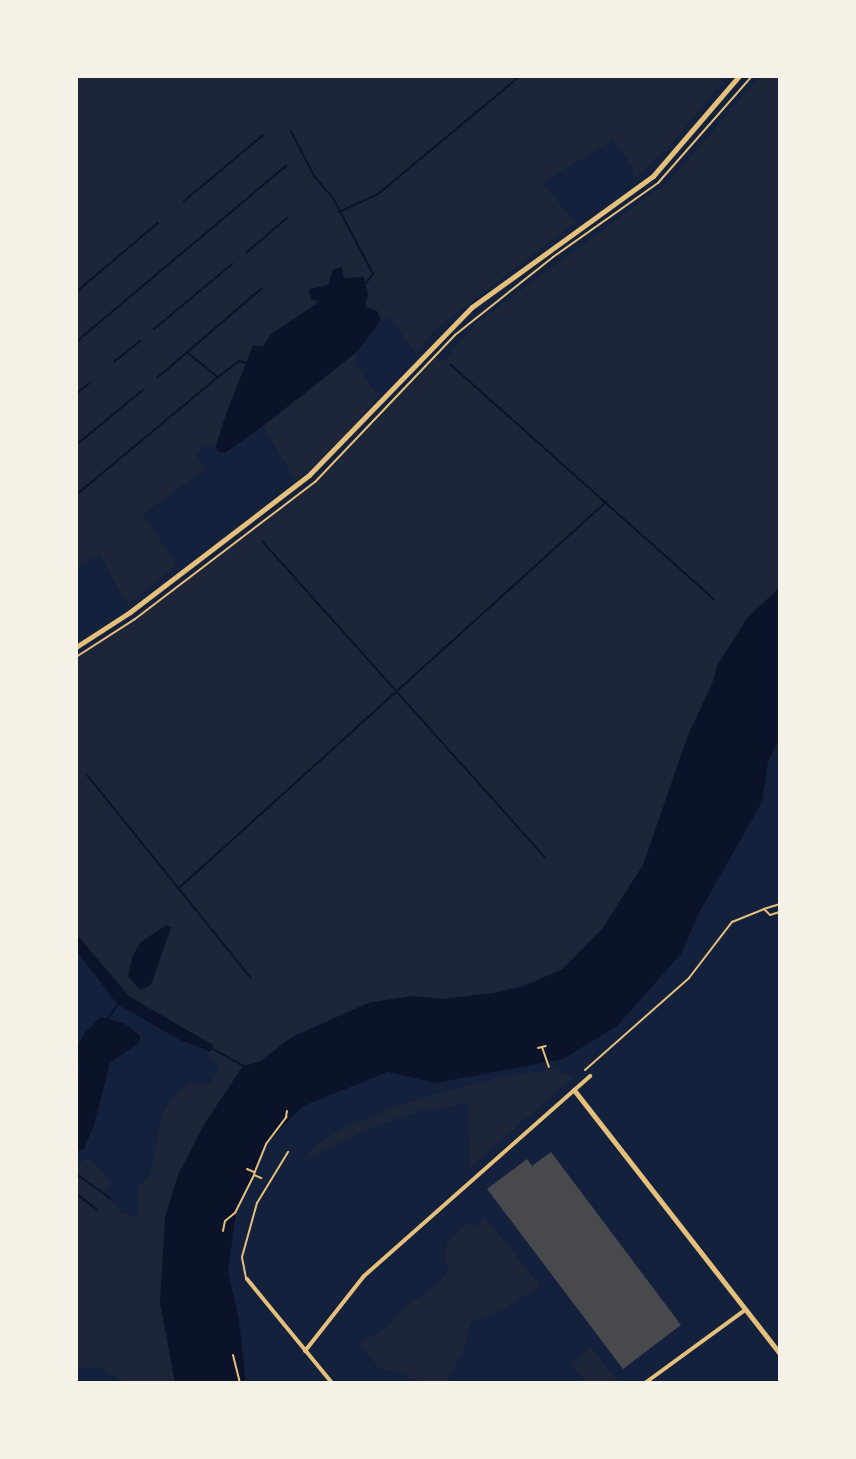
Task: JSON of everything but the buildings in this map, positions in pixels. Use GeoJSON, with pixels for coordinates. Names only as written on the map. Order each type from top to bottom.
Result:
{"type":"FeatureCollection","features":[{"type":"Feature","properties":{"kind":"street"},"geometry":{"type":"LineString","coordinates":[[76,647],[130,612],[309,475],[472,307],[653,176],[739,76]]}},
{"type":"Feature","properties":{"kind":"street"},"geometry":{"type":"LineString","coordinates":[[305,1351],[364,1276],[590,1076]]}},
{"type":"Feature","properties":{"kind":"street"},"geometry":{"type":"LineString","coordinates":[[574,1090],[780,1354]]}},
{"type":"Feature","properties":{"kind":"street"},"geometry":{"type":"LineString","coordinates":[[247,1279],[332,1383]]}},
{"type":"Feature","properties":{"kind":"street"},"geometry":{"type":"LineString","coordinates":[[645,1383],[745,1310]]}},
{"type":"Feature","properties":{"kind":"lane"},"geometry":{"type":"LineString","coordinates":[[247,1279],[242,1257],[257,1203],[288,1152]]}},
{"type":"Feature","properties":{"kind":"path"},"geometry":{"type":"LineString","coordinates":[[76,657],[146,611],[315,482],[464,327],[553,257],[658,183],[752,76]]}},
{"type":"Feature","properties":{"kind":"path"},"geometry":{"type":"LineString","coordinates":[[585,1070],[689,978],[732,922],[780,904]]}},
{"type":"Feature","properties":{"kind":"path"},"geometry":{"type":"LineString","coordinates":[[764,909],[770,915],[780,912]]}},
{"type":"Feature","properties":{"kind":"path"},"geometry":{"type":"LineString","coordinates":[[542,1047],[549,1067]]}},
{"type":"Feature","properties":{"kind":"path"},"geometry":{"type":"LineString","coordinates":[[223,1231],[225,1221],[238,1206],[266,1144],[287,1111]]}},
{"type":"Feature","properties":{"kind":"path"},"geometry":{"type":"LineString","coordinates":[[247,1169],[261,1178]]}},
{"type":"Feature","properties":{"kind":"path"},"geometry":{"type":"LineString","coordinates":[[234,1204],[238,1206]]}},
{"type":"Feature","properties":{"kind":"path"},"geometry":{"type":"LineString","coordinates":[[233,1355],[240,1383]]}},
{"type":"Feature","properties":{"kind":"shaded area"},"geometry":{"type":"Polygon","coordinates":[[[76,76],[727,76],[673,142],[634,180],[632,166],[613,140],[541,183],[576,222],[434,330],[416,354],[391,318],[381,320],[377,311],[329,285],[320,301],[284,326],[263,347],[238,386],[216,446],[203,447],[196,455],[205,469],[143,514],[177,565],[127,604],[100,555],[76,568],[76,76]]]}},
{"type":"Feature","properties":{"kind":"shaded area"},"geometry":{"type":"Polygon","coordinates":[[[760,76],[780,76],[780,587],[747,618],[717,666],[713,682],[688,735],[643,865],[602,929],[557,974],[494,993],[442,999],[412,996],[368,1003],[292,1037],[260,1061],[243,1066],[205,1123],[178,1175],[160,1302],[175,1383],[125,1383],[99,1368],[76,1368],[76,1167],[84,1160],[92,1160],[111,1182],[103,1194],[122,1213],[138,1217],[138,1188],[151,1173],[162,1115],[173,1096],[189,1084],[210,1084],[220,1068],[208,1054],[213,1045],[130,997],[76,934],[76,657],[135,619],[288,505],[340,459],[434,357],[445,360],[478,322],[672,179],[760,76]]]}},
{"type":"Feature","properties":{"kind":"shaded area"},"geometry":{"type":"Polygon","coordinates":[[[342,267],[344,278],[364,277],[368,294],[365,307],[377,311],[381,320],[357,352],[263,426],[225,453],[218,451],[216,446],[225,417],[253,345],[263,347],[270,335],[319,302],[311,299],[309,289],[328,285],[333,269],[342,267]]]}},
{"type":"Feature","properties":{"kind":"shaded area"},"geometry":{"type":"Polygon","coordinates":[[[357,352],[355,363],[378,397],[345,435],[296,481],[263,426],[357,352]]]}},
{"type":"Feature","properties":{"kind":"shaded area"},"geometry":{"type":"Polygon","coordinates":[[[780,587],[780,737],[768,762],[762,802],[700,911],[681,954],[617,1026],[563,1059],[436,1083],[388,1072],[303,1106],[268,1142],[236,1214],[228,1271],[239,1320],[246,1383],[175,1383],[160,1302],[165,1217],[178,1175],[205,1123],[243,1066],[261,1061],[292,1037],[368,1003],[412,996],[442,999],[494,993],[525,986],[564,968],[602,929],[643,865],[688,735],[713,682],[717,666],[747,618],[780,587]]]}},
{"type":"Feature","properties":{"kind":"shaded area"},"geometry":{"type":"Polygon","coordinates":[[[166,925],[171,927],[151,985],[140,990],[128,976],[133,955],[141,942],[166,925]]]}},
{"type":"Feature","properties":{"kind":"shaded area"},"geometry":{"type":"Polygon","coordinates":[[[76,934],[130,997],[213,1045],[211,1052],[180,1040],[117,1004],[76,950],[76,934]]]}},
{"type":"Feature","properties":{"kind":"shaded area"},"geometry":{"type":"Polygon","coordinates":[[[101,1017],[125,1024],[140,1035],[140,1042],[110,1063],[94,1125],[84,1149],[76,1152],[79,1064],[76,1048],[86,1031],[101,1017]]]}},
{"type":"Feature","properties":{"kind":"shaded area"},"geometry":{"type":"Polygon","coordinates":[[[552,1069],[573,1077],[470,1167],[467,1104],[420,1111],[375,1126],[303,1160],[317,1144],[342,1129],[402,1104],[483,1081],[552,1069]]]}},
{"type":"Feature","properties":{"kind":"shaded area"},"geometry":{"type":"Polygon","coordinates":[[[485,1217],[540,1286],[506,1307],[470,1323],[465,1347],[446,1383],[428,1383],[408,1378],[408,1374],[379,1368],[359,1344],[388,1327],[404,1308],[440,1282],[450,1266],[445,1261],[447,1242],[470,1222],[475,1227],[485,1217]]]}},
{"type":"Feature","properties":{"kind":"shaded area"},"geometry":{"type":"Polygon","coordinates":[[[591,1347],[619,1383],[587,1383],[571,1364],[591,1347]]]}},
{"type":"Feature","properties":{"kind":"waterway"},"geometry":{"type":"LineString","coordinates":[[339,212],[378,194],[520,76]]}},
{"type":"Feature","properties":{"kind":"waterway"},"geometry":{"type":"LineString","coordinates":[[291,131],[314,176],[333,198],[373,274],[366,283]]}},
{"type":"Feature","properties":{"kind":"waterway"},"geometry":{"type":"LineString","coordinates":[[184,201],[262,136]]}},
{"type":"Feature","properties":{"kind":"waterway"},"geometry":{"type":"LineString","coordinates":[[76,342],[286,166]]}},
{"type":"Feature","properties":{"kind":"waterway"},"geometry":{"type":"LineString","coordinates":[[246,253],[288,217]]}},
{"type":"Feature","properties":{"kind":"waterway"},"geometry":{"type":"LineString","coordinates":[[76,292],[158,223]]}},
{"type":"Feature","properties":{"kind":"waterway"},"geometry":{"type":"LineString","coordinates":[[154,329],[232,264]]}},
{"type":"Feature","properties":{"kind":"waterway"},"geometry":{"type":"LineString","coordinates":[[157,378],[262,288]]}},
{"type":"Feature","properties":{"kind":"waterway"},"geometry":{"type":"LineString","coordinates":[[114,362],[140,341]]}},
{"type":"Feature","properties":{"kind":"waterway"},"geometry":{"type":"LineString","coordinates":[[188,353],[218,377],[239,361],[246,363]]}},
{"type":"Feature","properties":{"kind":"waterway"},"geometry":{"type":"LineString","coordinates":[[451,365],[715,600]]}},
{"type":"Feature","properties":{"kind":"waterway"},"geometry":{"type":"LineString","coordinates":[[76,495],[218,377]]}},
{"type":"Feature","properties":{"kind":"waterway"},"geometry":{"type":"LineString","coordinates":[[76,394],[91,382]]}},
{"type":"Feature","properties":{"kind":"waterway"},"geometry":{"type":"LineString","coordinates":[[76,445],[143,390]]}},
{"type":"Feature","properties":{"kind":"waterway"},"geometry":{"type":"LineString","coordinates":[[179,888],[606,502]]}},
{"type":"Feature","properties":{"kind":"waterway"},"geometry":{"type":"LineString","coordinates":[[262,541],[545,858]]}},
{"type":"Feature","properties":{"kind":"waterway"},"geometry":{"type":"LineString","coordinates":[[87,775],[251,978]]}},
{"type":"Feature","properties":{"kind":"waterway"},"geometry":{"type":"LineString","coordinates":[[108,1018],[119,1003]]}},
{"type":"Feature","properties":{"kind":"waterway"},"geometry":{"type":"LineString","coordinates":[[211,1048],[243,1066]]}},
{"type":"Feature","properties":{"kind":"waterway"},"geometry":{"type":"LineString","coordinates":[[76,1174],[110,1198]]}},
{"type":"Feature","properties":{"kind":"waterway"},"geometry":{"type":"LineString","coordinates":[[76,1193],[97,1210]]}}]}
